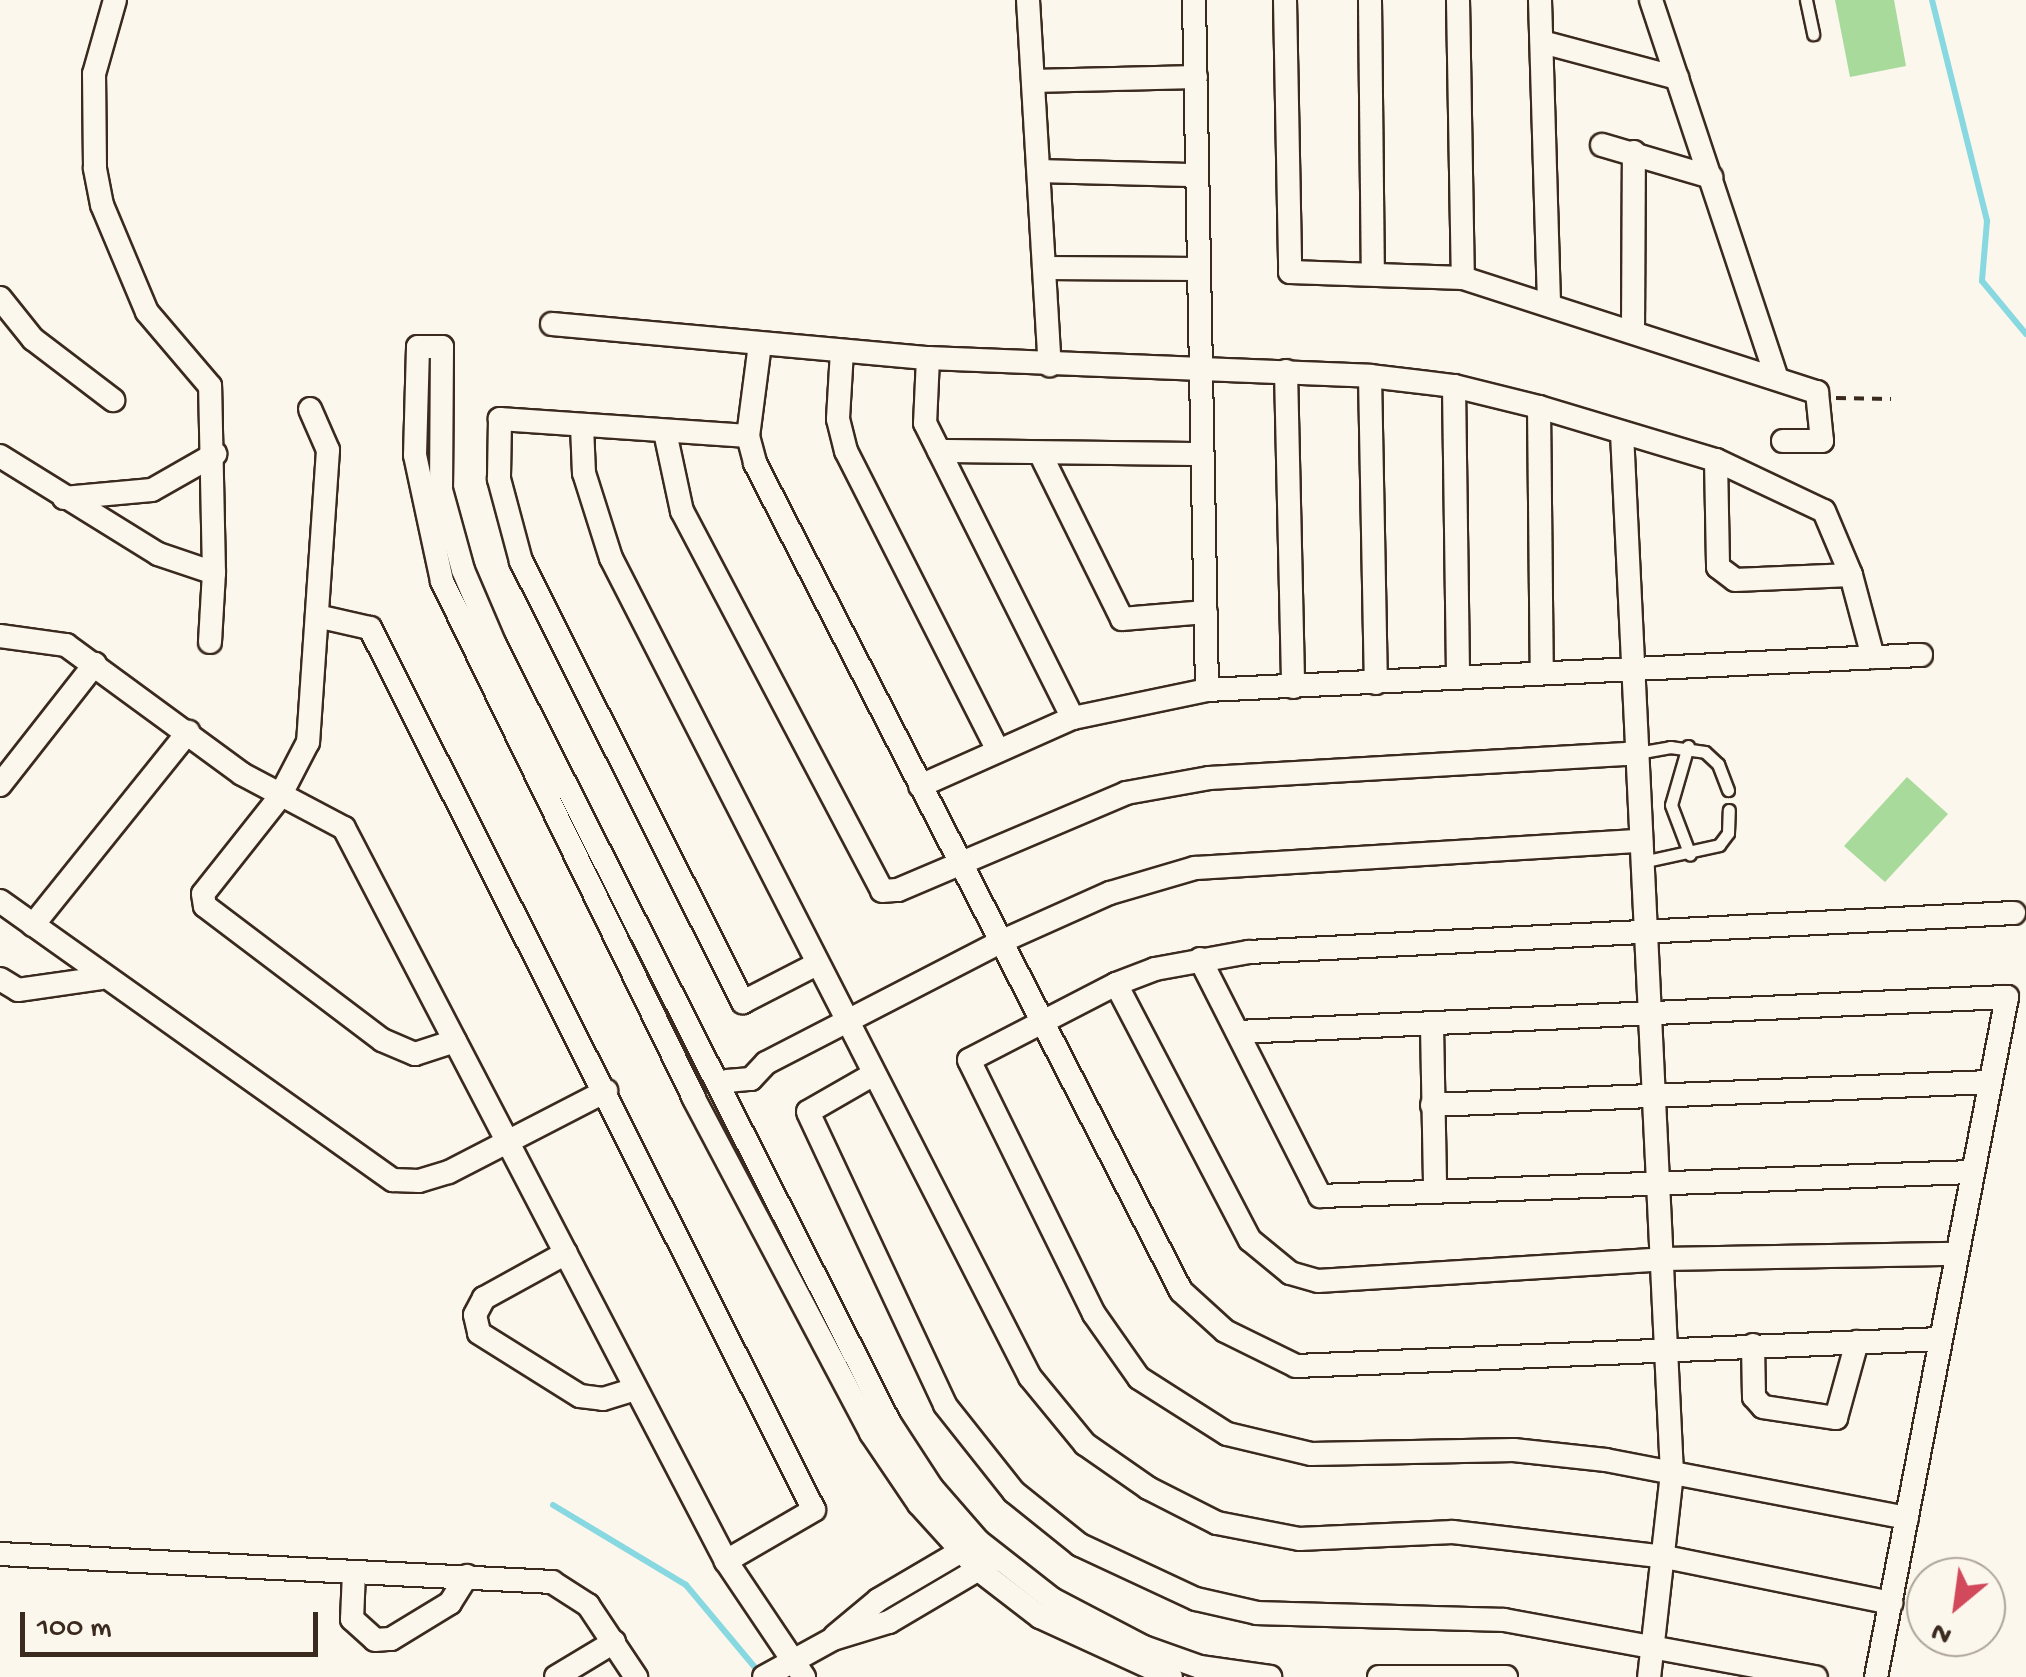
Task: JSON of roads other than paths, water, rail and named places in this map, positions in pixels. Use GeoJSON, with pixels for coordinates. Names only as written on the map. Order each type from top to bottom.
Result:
{"type":"FeatureCollection","features":[{"type":"Feature","properties":{"kind":"street"},"geometry":{"type":"LineString","coordinates":[[115,0],[94,74],[92,133],[102,205],[147,312],[210,386],[215,454],[210,642]]}},
{"type":"Feature","properties":{"kind":"street"},"geometry":{"type":"LineString","coordinates":[[1028,0],[1050,365]]}},
{"type":"Feature","properties":{"kind":"street"},"geometry":{"type":"LineString","coordinates":[[1194,0],[1207,690]]}},
{"type":"Feature","properties":{"kind":"street"},"geometry":{"type":"LineString","coordinates":[[1286,0],[1290,272],[1463,278],[1776,376],[1816,392],[1822,440],[1783,441]]}},
{"type":"Feature","properties":{"kind":"street"},"geometry":{"type":"LineString","coordinates":[[1370,0],[1373,273]]}},
{"type":"Feature","properties":{"kind":"street"},"geometry":{"type":"LineString","coordinates":[[1458,0],[1463,278]]}},
{"type":"Feature","properties":{"kind":"street"},"geometry":{"type":"LineString","coordinates":[[1540,0],[1549,304]]}},
{"type":"Feature","properties":{"kind":"street"},"geometry":{"type":"LineString","coordinates":[[1651,0],[1776,376]]}},
{"type":"Feature","properties":{"kind":"street"},"geometry":{"type":"LineString","coordinates":[[1542,42],[1677,78]]}},
{"type":"Feature","properties":{"kind":"street"},"geometry":{"type":"LineString","coordinates":[[1033,81],[1196,77]]}},
{"type":"Feature","properties":{"kind":"street"},"geometry":{"type":"LineString","coordinates":[[1602,145],[1710,177]]}},
{"type":"Feature","properties":{"kind":"street"},"geometry":{"type":"LineString","coordinates":[[1633,331],[1634,152]]}},
{"type":"Feature","properties":{"kind":"street"},"geometry":{"type":"LineString","coordinates":[[1039,171],[1197,175]]}},
{"type":"Feature","properties":{"kind":"street"},"geometry":{"type":"LineString","coordinates":[[1046,268],[1198,269]]}},
{"type":"Feature","properties":{"kind":"street"},"geometry":{"type":"LineString","coordinates":[[0,298],[33,339],[114,400]]}},
{"type":"Feature","properties":{"kind":"street"},"geometry":{"type":"LineString","coordinates":[[552,324],[928,358],[1370,376],[1454,386],[1538,407],[1716,460],[1824,511],[1851,575],[1873,657]]}},
{"type":"Feature","properties":{"kind":"street"},"geometry":{"type":"LineString","coordinates":[[760,344],[748,436],[755,463],[1037,1021],[1181,1291],[1261,1354],[1296,1366],[1940,1339]]}},
{"type":"Feature","properties":{"kind":"street"},"geometry":{"type":"LineString","coordinates":[[970,1546],[889,1422],[724,1083],[495,645],[463,570],[441,490],[442,347],[418,347],[415,455],[442,581],[694,1098],[871,1433],[970,1546],[1040,1617],[1171,1677]]}},
{"type":"Feature","properties":{"kind":"street"},"geometry":{"type":"LineString","coordinates":[[842,352],[838,419],[846,451],[997,749]]}},
{"type":"Feature","properties":{"kind":"street"},"geometry":{"type":"LineString","coordinates":[[928,358],[922,406],[939,451],[1074,718]]}},
{"type":"Feature","properties":{"kind":"street"},"geometry":{"type":"LineString","coordinates":[[1286,371],[1293,687]]}},
{"type":"Feature","properties":{"kind":"street"},"geometry":{"type":"LineString","coordinates":[[1370,376],[1376,682]]}},
{"type":"Feature","properties":{"kind":"street"},"geometry":{"type":"LineString","coordinates":[[1454,386],[1458,678]]}},
{"type":"Feature","properties":{"kind":"street"},"geometry":{"type":"LineString","coordinates":[[1538,407],[1542,673]]}},
{"type":"Feature","properties":{"kind":"street"},"geometry":{"type":"LineString","coordinates":[[310,409],[328,450],[321,616],[308,742],[279,798],[203,894],[205,906],[382,1040],[416,1054],[455,1041]]}},
{"type":"Feature","properties":{"kind":"street"},"geometry":{"type":"LineString","coordinates":[[748,436],[500,419],[500,478],[521,561],[743,1002],[817,964]]}},
{"type":"Feature","properties":{"kind":"street"},"geometry":{"type":"LineString","coordinates":[[582,426],[584,474],[611,558],[817,964],[1050,1407],[1085,1444],[1148,1488],[1217,1523],[1299,1538],[1453,1532],[1665,1558],[1891,1603]]}},
{"type":"Feature","properties":{"kind":"street"},"geometry":{"type":"LineString","coordinates":[[665,432],[682,511],[882,891],[898,890],[957,861],[1126,793],[1209,778],[1636,754]]}},
{"type":"Feature","properties":{"kind":"street"},"geometry":{"type":"LineString","coordinates":[[1622,433],[1672,1473],[1649,1677]]}},
{"type":"Feature","properties":{"kind":"street"},"geometry":{"type":"LineString","coordinates":[[939,451],[1202,454]]}},
{"type":"Feature","properties":{"kind":"street"},"geometry":{"type":"LineString","coordinates":[[1040,453],[1122,619],[1206,612]]}},
{"type":"Feature","properties":{"kind":"street"},"geometry":{"type":"LineString","coordinates":[[0,478],[59,498],[152,490],[215,454]]}},
{"type":"Feature","properties":{"kind":"street"},"geometry":{"type":"LineString","coordinates":[[0,456],[59,498],[158,554],[214,573]]}},
{"type":"Feature","properties":{"kind":"street"},"geometry":{"type":"LineString","coordinates":[[1716,460],[1718,567],[1734,580],[1851,575]]}},
{"type":"Feature","properties":{"kind":"street"},"geometry":{"type":"LineString","coordinates":[[321,616],[370,628],[814,1510],[726,1561]]}},
{"type":"Feature","properties":{"kind":"street"},"geometry":{"type":"LineString","coordinates":[[0,636],[42,638],[96,664],[279,798],[344,828],[726,1561],[798,1668]]}},
{"type":"Feature","properties":{"kind":"street"},"geometry":{"type":"LineString","coordinates":[[920,786],[1074,718],[1207,690],[1921,655]]}},
{"type":"Feature","properties":{"kind":"street"},"geometry":{"type":"LineString","coordinates":[[0,785],[96,664]]}},
{"type":"Feature","properties":{"kind":"street"},"geometry":{"type":"LineString","coordinates":[[32,925],[188,732]]}},
{"type":"Feature","properties":{"kind":"street"},"geometry":{"type":"LineString","coordinates":[[694,1098],[724,1083],[750,1079],[766,1062],[998,942],[1110,892],[1195,868],[1641,851]]}},
{"type":"Feature","properties":{"kind":"street"},"geometry":{"type":"LineString","coordinates":[[0,901],[100,978],[393,1180],[418,1182],[450,1172],[606,1091]]}},
{"type":"Feature","properties":{"kind":"street"},"geometry":{"type":"LineString","coordinates":[[1907,1518],[1672,1473],[1514,1450],[1311,1454],[1228,1434],[1183,1411],[1140,1378],[1094,1314],[969,1060],[1037,1021],[1116,984],[1200,959],[1646,930],[2014,914]]}},
{"type":"Feature","properties":{"kind":"street"},"geometry":{"type":"LineString","coordinates":[[1200,959],[1320,1196],[1659,1179],[1972,1172]]}},
{"type":"Feature","properties":{"kind":"street"},"geometry":{"type":"LineString","coordinates":[[0,979],[18,990],[100,978]]}},
{"type":"Feature","properties":{"kind":"street"},"geometry":{"type":"LineString","coordinates":[[1116,984],[1250,1240],[1290,1273],[1318,1281],[1663,1259],[1957,1254]]}},
{"type":"Feature","properties":{"kind":"street"},"geometry":{"type":"LineString","coordinates":[[1238,1032],[2007,997],[1876,1677]]}},
{"type":"Feature","properties":{"kind":"street"},"geometry":{"type":"LineString","coordinates":[[1432,1026],[1435,1189]]}},
{"type":"Feature","properties":{"kind":"street"},"geometry":{"type":"LineString","coordinates":[[874,1074],[808,1112],[945,1404],[1014,1492],[1080,1544],[1196,1599],[1257,1613],[1504,1620],[1654,1644],[1816,1677]]}},
{"type":"Feature","properties":{"kind":"street"},"geometry":{"type":"LineString","coordinates":[[1432,1105],[1655,1100],[1990,1082]]}},
{"type":"Feature","properties":{"kind":"street"},"geometry":{"type":"LineString","coordinates":[[566,1254],[484,1298],[474,1315],[479,1334],[580,1396],[602,1400],[636,1389]]}},
{"type":"Feature","properties":{"kind":"street"},"geometry":{"type":"LineString","coordinates":[[1753,1345],[1754,1397],[1762,1407],[1836,1418],[1857,1342]]}},
{"type":"Feature","properties":{"kind":"street"},"geometry":{"type":"LineString","coordinates":[[764,1677],[798,1668],[899,1588],[970,1546]]}},
{"type":"Feature","properties":{"kind":"street"},"geometry":{"type":"LineString","coordinates":[[0,1554],[552,1582],[588,1605],[636,1677]]}},
{"type":"Feature","properties":{"kind":"street"},"geometry":{"type":"LineString","coordinates":[[833,1638],[912,1610],[988,1564]]}},
{"type":"Feature","properties":{"kind":"street"},"geometry":{"type":"LineString","coordinates":[[988,1564],[1144,1647],[1200,1666],[1270,1677]]}},
{"type":"Feature","properties":{"kind":"street"},"geometry":{"type":"LineString","coordinates":[[354,1572],[352,1619],[375,1640],[391,1639],[450,1603],[467,1576]]}},
{"type":"Feature","properties":{"kind":"street"},"geometry":{"type":"LineString","coordinates":[[899,1588],[912,1610]]}},
{"type":"Feature","properties":{"kind":"street"},"geometry":{"type":"LineString","coordinates":[[556,1677],[614,1642]]}},
{"type":"Feature","properties":{"kind":"street"},"geometry":{"type":"LineString","coordinates":[[1379,1677],[1506,1677]]}},
{"type":"Feature","properties":{"kind":"lane"},"geometry":{"type":"LineString","coordinates":[[1806,0],[1814,34]]}},
{"type":"Feature","properties":{"kind":"lane"},"geometry":{"type":"LineString","coordinates":[[1688,746],[1671,805],[1690,854]]}},
{"type":"Feature","properties":{"kind":"lane"},"geometry":{"type":"LineString","coordinates":[[1636,754],[1688,746],[1718,764],[1728,790]]}},
{"type":"Feature","properties":{"kind":"lane"},"geometry":{"type":"LineString","coordinates":[[1641,851],[1690,854],[1719,846],[1728,833],[1729,810]]}},
{"type":"Feature","properties":{"kind":"waterway"},"geometry":{"type":"LineString","coordinates":[[1932,0],[1987,221],[1982,281],[2026,334]]}},
{"type":"Feature","properties":{"kind":"waterway"},"geometry":{"type":"LineString","coordinates":[[553,1505],[686,1585],[762,1676]]}}]}
